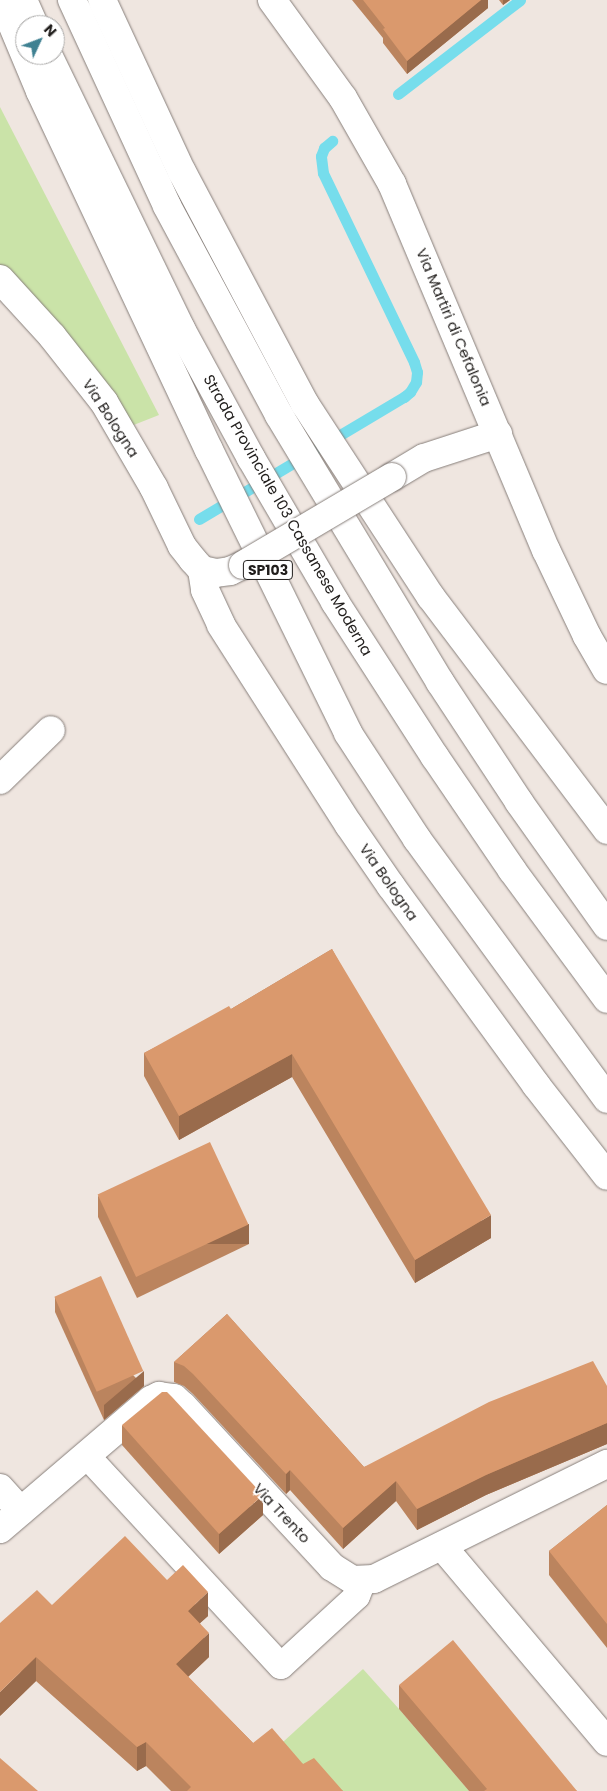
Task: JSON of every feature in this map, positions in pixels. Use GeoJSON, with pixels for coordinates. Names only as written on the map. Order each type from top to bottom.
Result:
{"type":"FeatureCollection","features":[{"type":"Feature","properties":{"kind":"main road","name":"SP103"},"geometry":{"type":"LineString","coordinates":[[2,0],[40,91],[209,450],[348,733],[417,839],[607,1099]]}},
{"type":"Feature","properties":{"kind":"main road"},"geometry":{"type":"LineString","coordinates":[[23,0],[30,15]]}},
{"type":"Feature","properties":{"kind":"main road"},"geometry":{"type":"LineString","coordinates":[[72,0],[167,206],[279,415],[440,682],[519,802],[607,926]]}},
{"type":"Feature","properties":{"kind":"main road"},"geometry":{"type":"LineString","coordinates":[[102,0],[182,172],[306,404],[431,597],[607,830]]}},
{"type":"Feature","properties":{"kind":"main road","name":"Via Martiri di Cefalonia"},"geometry":{"type":"LineString","coordinates":[[272,0],[343,98],[392,184],[570,601],[607,670]]}},
{"type":"Feature","properties":{"kind":"main road","name":"Strada Provinciale 103 Cassanese Moderna"},"geometry":{"type":"LineString","coordinates":[[53,65],[181,329],[251,458],[335,602],[440,765],[512,870],[607,999]]}},
{"type":"Feature","properties":{"kind":"main road","name":"Via Bologna"},"geometry":{"type":"LineString","coordinates":[[0,280],[52,336],[104,402],[154,488],[182,546],[202,570],[205,590],[221,625],[392,886],[536,1085],[607,1176]]}},
{"type":"Feature","properties":{"kind":"main road"},"geometry":{"type":"LineString","coordinates":[[202,570],[216,573],[230,571],[424,458],[498,434]]}},
{"type":"Feature","properties":{"kind":"main road"},"geometry":{"type":"LineString","coordinates":[[0,780],[51,730]]}},
{"type":"Feature","properties":{"kind":"main road","name":"Via Trento"},"geometry":{"type":"LineString","coordinates":[[0,1529],[151,1400],[162,1396],[174,1398],[182,1406],[332,1567],[353,1580],[363,1581]]}},
{"type":"Feature","properties":{"kind":"main road"},"geometry":{"type":"LineString","coordinates":[[363,1581],[374,1579],[607,1464]]}},
{"type":"Feature","properties":{"kind":"main road"},"geometry":{"type":"LineString","coordinates":[[0,1488],[21,1511]]}},
{"type":"Feature","properties":{"kind":"main road"},"geometry":{"type":"LineString","coordinates":[[442,1546],[607,1742]]}},
{"type":"Feature","properties":{"kind":"street"},"geometry":{"type":"LineString","coordinates":[[86,1455],[282,1666],[358,1596],[363,1581]]}},
{"type":"Feature","properties":{"kind":"green space"},"geometry":{"type":"Polygon","coordinates":[[[0,107],[159,415],[121,430],[0,279],[0,107]]]}},
{"type":"Feature","properties":{"kind":"green space"},"geometry":{"type":"Polygon","coordinates":[[[363,1669],[469,1791],[322,1791],[272,1752],[363,1669]]]}},
{"type":"Feature","properties":{"kind":"building"},"geometry":{"type":"Polygon","coordinates":[[[363,0],[481,0],[407,61],[363,0]]]}},
{"type":"Feature","properties":{"kind":"building"},"geometry":{"type":"Polygon","coordinates":[[[332,949],[491,1215],[415,1260],[292,1054],[179,1116],[144,1053],[229,1006],[231,1009],[332,949]]]}},
{"type":"Feature","properties":{"kind":"building"},"geometry":{"type":"Polygon","coordinates":[[[210,1142],[248,1224],[136,1277],[98,1194],[210,1142]]]}},
{"type":"Feature","properties":{"kind":"building"},"geometry":{"type":"Polygon","coordinates":[[[101,1276],[143,1371],[97,1392],[54,1297],[101,1276]]]}},
{"type":"Feature","properties":{"kind":"building"},"geometry":{"type":"Polygon","coordinates":[[[227,1314],[364,1467],[489,1402],[593,1361],[607,1386],[607,1423],[486,1475],[417,1509],[396,1481],[343,1528],[290,1470],[286,1474],[193,1374],[184,1366],[174,1362],[227,1314]]]}},
{"type":"Feature","properties":{"kind":"building"},"geometry":{"type":"Polygon","coordinates":[[[162,1392],[167,1392],[172,1397],[263,1495],[219,1534],[122,1425],[162,1392]]]}},
{"type":"Feature","properties":{"kind":"building"},"geometry":{"type":"Polygon","coordinates":[[[607,1505],[607,1624],[549,1551],[607,1505]]]}},
{"type":"Feature","properties":{"kind":"building"},"geometry":{"type":"Polygon","coordinates":[[[125,1536],[167,1580],[183,1565],[208,1592],[188,1611],[209,1633],[176,1664],[253,1743],[272,1728],[303,1764],[314,1758],[343,1791],[187,1791],[191,1787],[146,1742],[137,1747],[36,1657],[0,1692],[0,1623],[37,1590],[52,1605],[125,1536]]]}},
{"type":"Feature","properties":{"kind":"building"},"geometry":{"type":"Polygon","coordinates":[[[453,1640],[577,1791],[484,1791],[487,1789],[399,1685],[453,1640]]]}},
{"type":"Feature","properties":{"kind":"building"},"geometry":{"type":"Polygon","coordinates":[[[0,1758],[38,1791],[0,1791],[0,1758]]]}},
{"type":"Feature","properties":{"kind":"waterway"},"geometry":{"type":"LineString","coordinates":[[398,94],[520,0]]}},
{"type":"Feature","properties":{"kind":"waterway"},"geometry":{"type":"LineString","coordinates":[[199,519],[404,397],[410,392],[416,382],[417,372],[414,362],[323,173],[321,156],[324,148],[332,141]]}}]}
